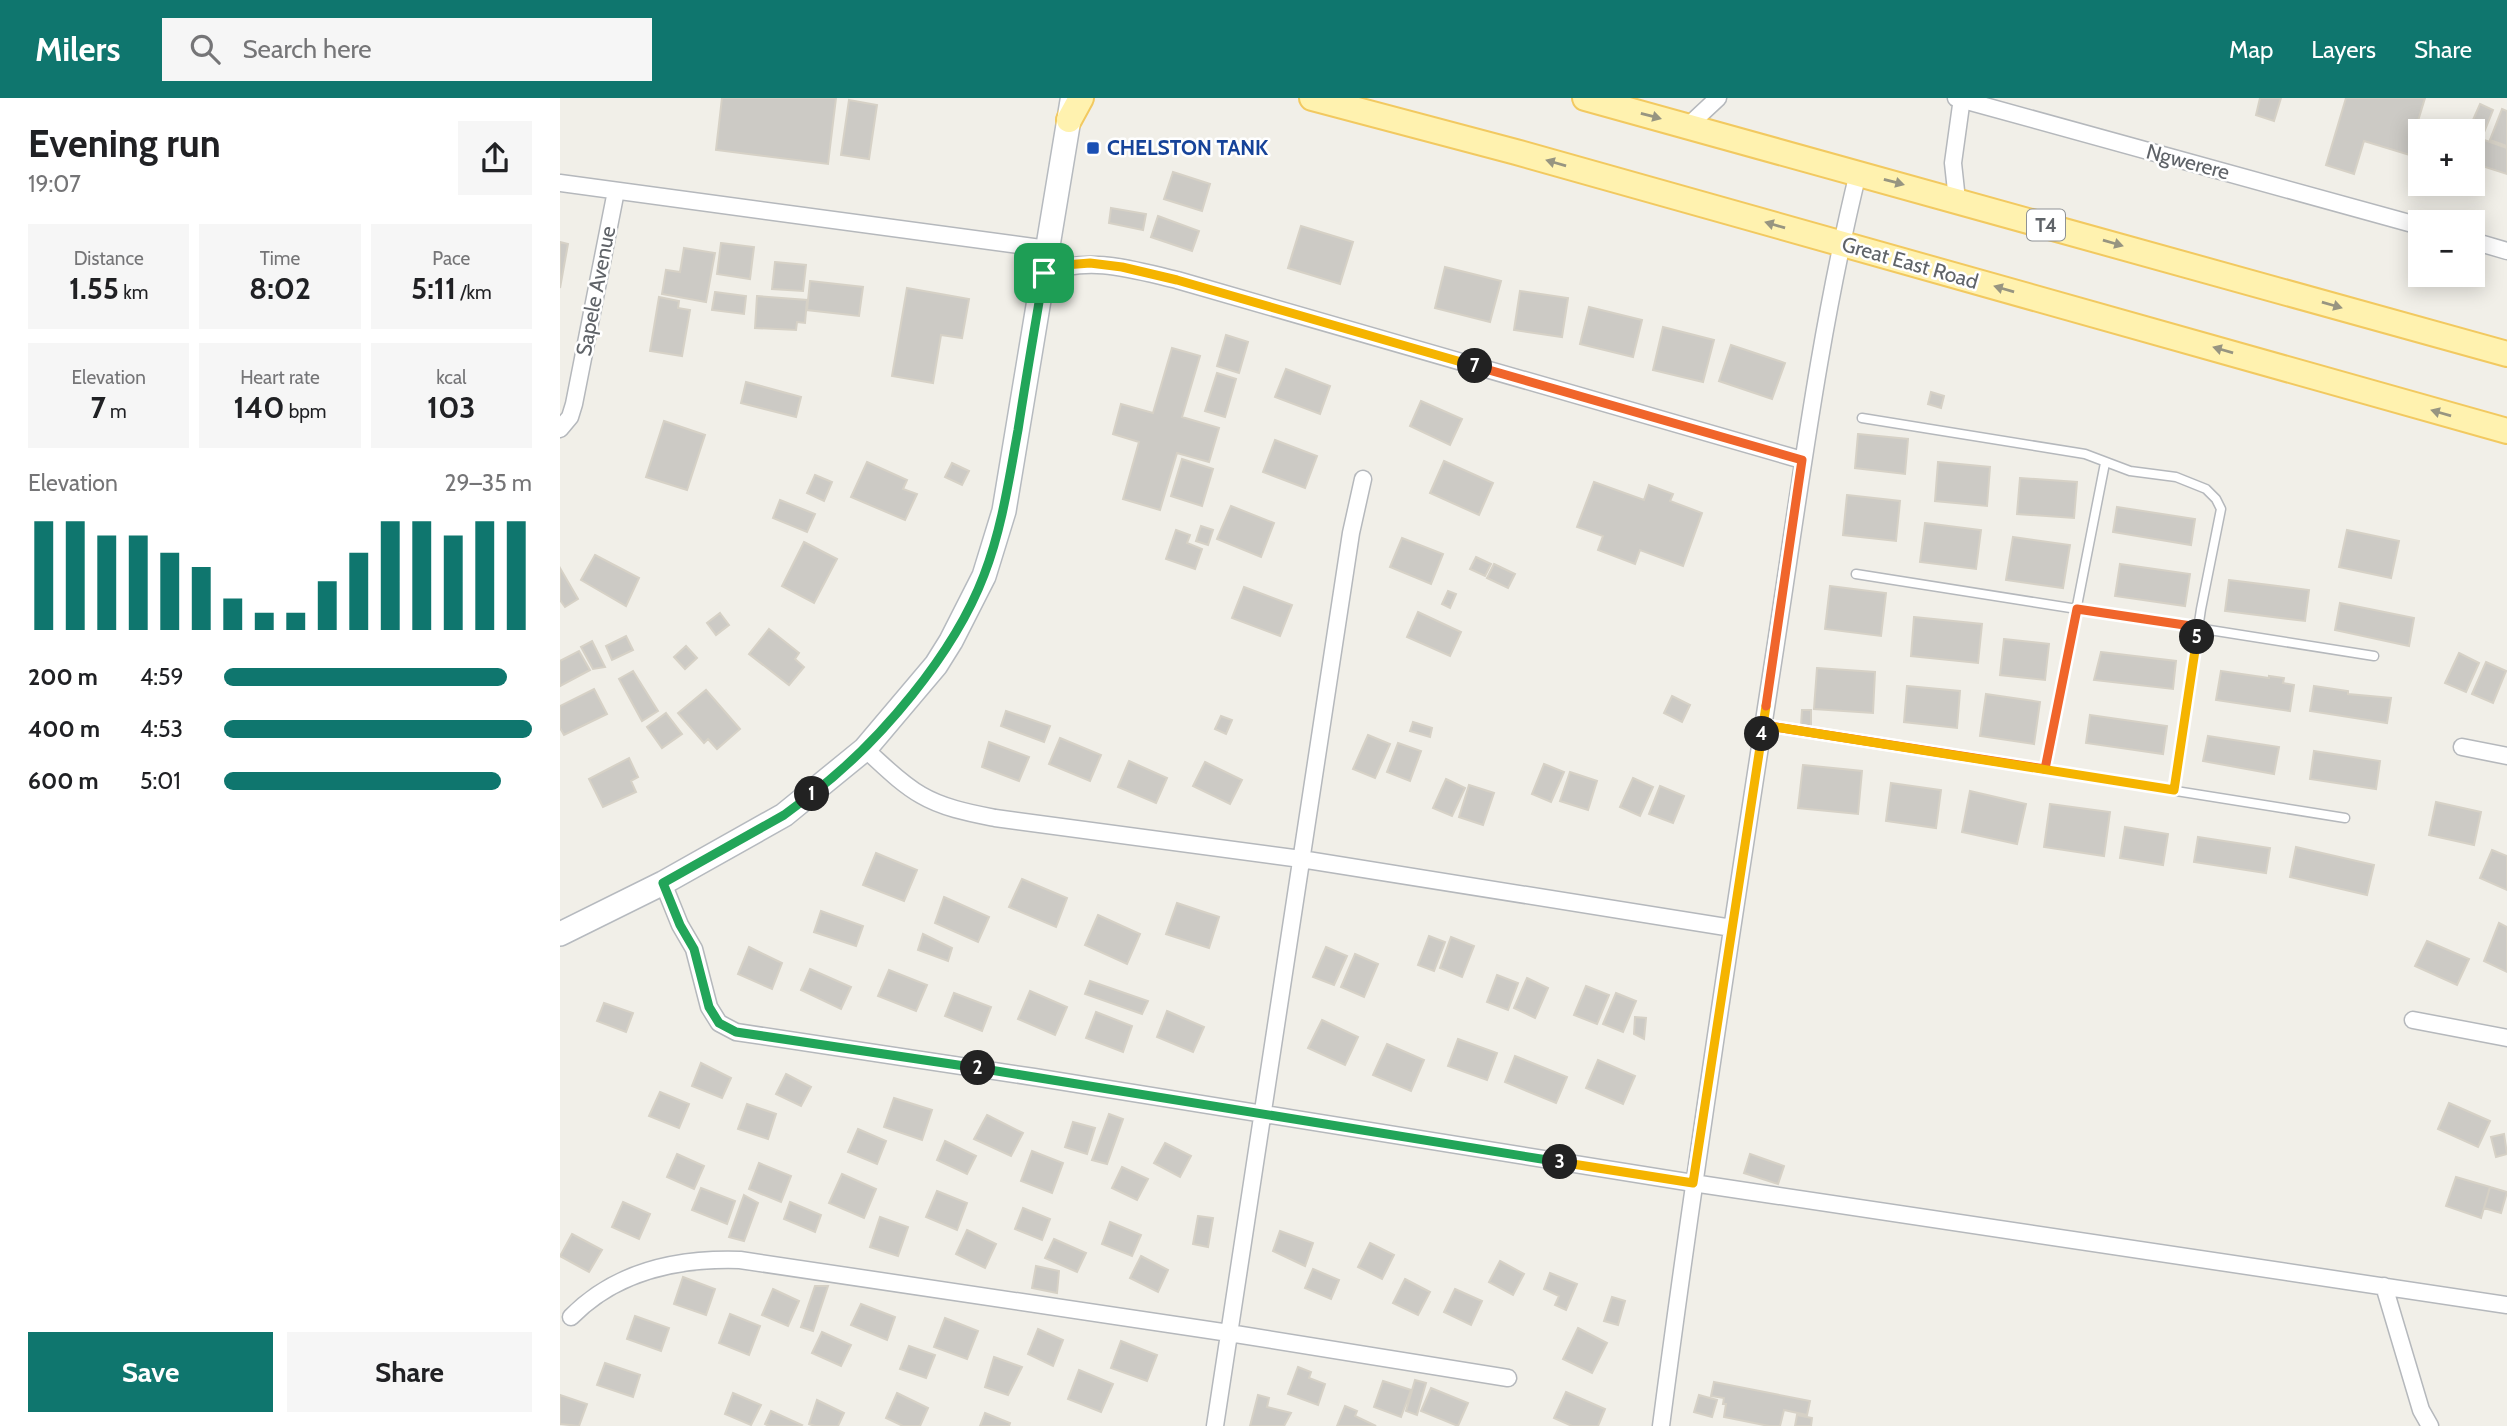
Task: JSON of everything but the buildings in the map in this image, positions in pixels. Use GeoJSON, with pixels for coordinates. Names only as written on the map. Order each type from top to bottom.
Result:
{"type":"FeatureCollection","features":[{"type":"Feature","properties":{"kind":"main road","name":"Great East Road"},"geometry":{"type":"LineString","coordinates":[[1311,98],[1516,152],[2507,431]]}},
{"type":"Feature","properties":{"kind":"main road","name":"T4"},"geometry":{"type":"LineString","coordinates":[[1585,98],[2507,354]]}},
{"type":"Feature","properties":{"kind":"street"},"geometry":{"type":"LineString","coordinates":[[1688,127],[1718,98]]}},
{"type":"Feature","properties":{"kind":"street"},"geometry":{"type":"LineString","coordinates":[[1957,200],[1952,163],[1960,99]]}},
{"type":"Feature","properties":{"kind":"street","name":"Ngwerere"},"geometry":{"type":"LineString","coordinates":[[1960,99],[2408,223]]}},
{"type":"Feature","properties":{"kind":"street"},"geometry":{"type":"LineString","coordinates":[[560,934],[663,883],[784,815],[865,749],[936,665],[967,613],[984,576],[1004,511],[1072,103]]}},
{"type":"Feature","properties":{"kind":"street"},"geometry":{"type":"LineString","coordinates":[[1661,1426],[1693,1183],[1802,460],[1841,243],[1858,173]]}},
{"type":"Feature","properties":{"kind":"street"},"geometry":{"type":"LineString","coordinates":[[560,183],[1048,249]]}},
{"type":"Feature","properties":{"kind":"street","name":"Sapele Avenue"},"geometry":{"type":"LineString","coordinates":[[560,429],[570,417],[574,404],[616,191]]}},
{"type":"Feature","properties":{"kind":"street"},"geometry":{"type":"LineString","coordinates":[[2485,245],[2507,251]]}},
{"type":"Feature","properties":{"kind":"street"},"geometry":{"type":"LineString","coordinates":[[1044,273],[1065,265],[1090,263],[1122,267],[1177,280],[1802,460]]}},
{"type":"Feature","properties":{"kind":"street"},"geometry":{"type":"LineString","coordinates":[[1214,1426],[1351,533],[1363,479]]}},
{"type":"Feature","properties":{"kind":"street"},"geometry":{"type":"LineString","coordinates":[[2462,747],[2507,756]]}},
{"type":"Feature","properties":{"kind":"street"},"geometry":{"type":"LineString","coordinates":[[865,749],[922,796],[957,810],[1008,820],[1301,859],[1732,928]]}},
{"type":"Feature","properties":{"kind":"street"},"geometry":{"type":"LineString","coordinates":[[663,883],[680,925],[694,949],[709,1007],[719,1023],[736,1032],[1693,1183],[2507,1305]]}},
{"type":"Feature","properties":{"kind":"street"},"geometry":{"type":"LineString","coordinates":[[2413,1020],[2507,1038]]}},
{"type":"Feature","properties":{"kind":"street"},"geometry":{"type":"LineString","coordinates":[[571,1317],[588,1299],[627,1278],[663,1266],[702,1259],[740,1259],[1508,1378]]}},
{"type":"Feature","properties":{"kind":"street"},"geometry":{"type":"LineString","coordinates":[[2384,1286],[2421,1410],[2430,1426]]}},
{"type":"Feature","properties":{"kind":"lane"},"geometry":{"type":"LineString","coordinates":[[1862,418],[2085,454],[2130,471],[2176,477],[2206,489],[2216,499],[2221,509],[2198,627],[2174,790]]}},
{"type":"Feature","properties":{"kind":"lane"},"geometry":{"type":"LineString","coordinates":[[2045,769],[2105,463]]}},
{"type":"Feature","properties":{"kind":"lane"},"geometry":{"type":"LineString","coordinates":[[1856,573],[2374,656]]}},
{"type":"Feature","properties":{"kind":"lane"},"geometry":{"type":"LineString","coordinates":[[1763,725],[2345,818]]}},
{"type":"Feature","properties":{"kind":"place","name":"CHELSTON TANK"},"geometry":{"type":"Point","coordinates":[1093,148]}},
{"type":"Feature","properties":{"kind":"route"},"geometry":{"type":"LineString","coordinates":[[1044,273],[1004,511],[984,576],[951,641],[936,665],[865,749],[784,815],[663,883],[680,925],[694,949],[709,1007],[719,1023],[736,1032],[1693,1183],[1763,725],[2045,769],[2077,609],[2198,627],[2174,790],[1763,725],[1802,460],[1177,280],[1122,267],[1090,263],[1065,265],[1044,273]]}}]}
